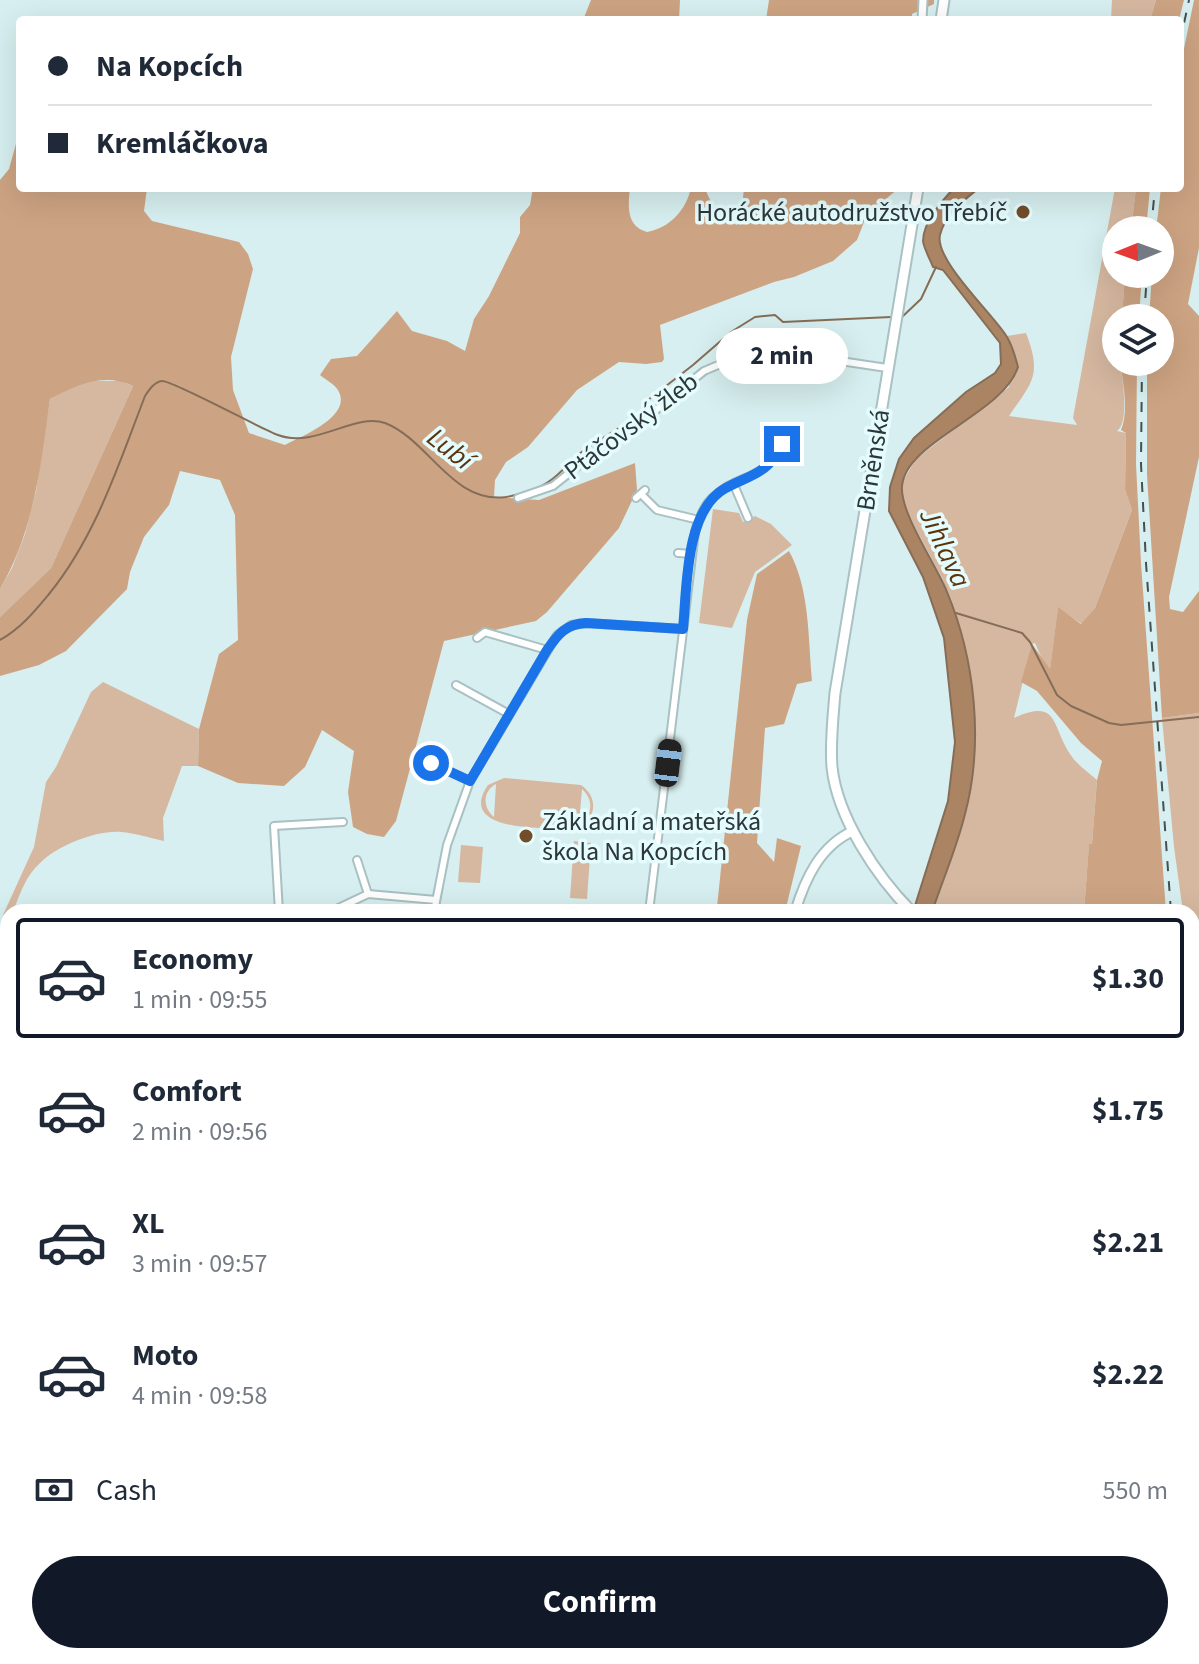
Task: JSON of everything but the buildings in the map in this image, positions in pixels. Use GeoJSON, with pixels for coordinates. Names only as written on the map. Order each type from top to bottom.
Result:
{"type":"FeatureCollection","features":[{"type":"Feature","properties":{"kind":"main road","name":"Brněnská"},"geometry":{"type":"LineString","coordinates":[[904,904],[848,833],[832,768],[832,733],[835,693],[892,331],[917,192]]}},
{"type":"Feature","properties":{"kind":"main road"},"geometry":{"type":"LineString","coordinates":[[798,904],[810,873],[825,852],[848,833]]}},
{"type":"Feature","properties":{"kind":"street","name":"Ptáčovský žleb"},"geometry":{"type":"LineString","coordinates":[[518,498],[553,486],[598,450],[629,432],[704,371],[749,352],[767,350],[887,368]]}},
{"type":"Feature","properties":{"kind":"street"},"geometry":{"type":"LineString","coordinates":[[650,904],[692,554],[699,520],[712,498],[760,473],[770,464],[786,434]]}},
{"type":"Feature","properties":{"kind":"street"},"geometry":{"type":"LineString","coordinates":[[772,440],[782,444]]}},
{"type":"Feature","properties":{"kind":"street"},"geometry":{"type":"LineString","coordinates":[[734,485],[748,518]]}},
{"type":"Feature","properties":{"kind":"street"},"geometry":{"type":"LineString","coordinates":[[641,494],[657,510],[699,520]]}},
{"type":"Feature","properties":{"kind":"street"},"geometry":{"type":"LineString","coordinates":[[678,553],[692,554]]}},
{"type":"Feature","properties":{"kind":"street"},"geometry":{"type":"LineString","coordinates":[[435,904],[447,845],[470,781],[547,650],[564,629],[577,623],[683,629]]}},
{"type":"Feature","properties":{"kind":"street"},"geometry":{"type":"LineString","coordinates":[[477,638],[485,632],[547,650]]}},
{"type":"Feature","properties":{"kind":"street"},"geometry":{"type":"LineString","coordinates":[[456,685],[509,714]]}},
{"type":"Feature","properties":{"kind":"street"},"geometry":{"type":"LineString","coordinates":[[431,763],[470,781]]}},
{"type":"Feature","properties":{"kind":"street"},"geometry":{"type":"LineString","coordinates":[[279,904],[274,826],[343,822]]}},
{"type":"Feature","properties":{"kind":"street"},"geometry":{"type":"LineString","coordinates":[[357,860],[368,894]]}},
{"type":"Feature","properties":{"kind":"street"},"geometry":{"type":"LineString","coordinates":[[347,904],[368,894],[436,900]]}},
{"type":"Feature","properties":{"kind":"shaded area"},"geometry":{"type":"Polygon","coordinates":[[[591,0],[680,0],[679,16],[585,16],[591,0]]]}},
{"type":"Feature","properties":{"kind":"shaded area"},"geometry":{"type":"Polygon","coordinates":[[[769,0],[934,0],[934,4],[912,16],[767,16],[769,0]]]}},
{"type":"Feature","properties":{"kind":"shaded area"},"geometry":{"type":"Polygon","coordinates":[[[1112,0],[1156,0],[1151,16],[1111,16],[1112,0]]]}},
{"type":"Feature","properties":{"kind":"shaded area"},"geometry":{"type":"Polygon","coordinates":[[[1156,0],[1184,0],[1180,16],[1151,16],[1156,0]]]}},
{"type":"Feature","properties":{"kind":"shaded area"},"geometry":{"type":"Polygon","coordinates":[[[1194,0],[1199,0],[1199,248],[1188,304],[1199,316],[1199,457],[1169,597],[1170,609],[1183,612],[1199,591],[1199,713],[1162,718],[1147,475],[1147,376],[1174,376],[1174,304],[1150,304],[1151,288],[1174,288],[1174,216],[1158,216],[1161,192],[1184,192],[1184,49],[1194,0]]]}},
{"type":"Feature","properties":{"kind":"shaded area"},"geometry":{"type":"Polygon","coordinates":[[[16,144],[16,192],[146,192],[144,211],[152,221],[239,242],[248,254],[253,269],[231,357],[233,390],[249,433],[285,445],[313,431],[338,410],[341,401],[339,392],[320,375],[331,359],[357,356],[397,311],[412,331],[447,341],[465,351],[474,319],[520,233],[520,217],[530,205],[532,192],[630,192],[632,220],[647,232],[663,227],[676,217],[690,192],[707,192],[717,210],[737,225],[741,218],[744,192],[894,192],[864,222],[857,240],[833,261],[660,325],[662,362],[619,362],[577,390],[528,447],[506,462],[495,480],[494,497],[539,500],[635,463],[637,490],[619,528],[536,621],[444,641],[396,821],[384,837],[353,827],[348,792],[354,751],[322,730],[305,767],[284,786],[238,783],[198,766],[199,729],[219,654],[238,640],[235,515],[220,480],[180,471],[169,505],[144,537],[130,572],[127,589],[66,651],[39,665],[0,676],[0,617],[51,568],[133,386],[101,380],[80,385],[50,399],[28,521],[12,567],[0,589],[0,180],[9,169],[16,144]]]}},
{"type":"Feature","properties":{"kind":"shaded area"},"geometry":{"type":"Polygon","coordinates":[[[950,192],[974,192],[955,208],[942,227],[941,246],[955,272],[1007,337],[1018,367],[1009,384],[994,399],[920,455],[908,470],[902,486],[907,510],[957,618],[970,673],[975,730],[971,787],[954,851],[935,904],[916,904],[948,801],[955,742],[944,638],[923,577],[889,511],[890,487],[899,459],[914,438],[966,392],[995,373],[1001,364],[1000,343],[943,270],[933,267],[924,244],[924,234],[939,205],[950,192]]]}},
{"type":"Feature","properties":{"kind":"shaded area"},"geometry":{"type":"Polygon","coordinates":[[[1114,192],[1136,192],[1133,216],[1110,216],[1114,192]]]}},
{"type":"Feature","properties":{"kind":"shaded area"},"geometry":{"type":"Polygon","coordinates":[[[1136,192],[1150,192],[1147,216],[1133,216],[1136,192]]]}},
{"type":"Feature","properties":{"kind":"shaded area"},"geometry":{"type":"Polygon","coordinates":[[[1102,259],[1102,288],[1124,288],[1123,304],[1102,304],[1102,376],[1122,376],[1123,419],[1117,431],[1126,433],[1125,488],[1132,510],[1095,608],[1082,624],[1058,608],[1050,670],[1035,643],[1032,644],[1014,718],[1039,711],[1046,713],[1052,718],[1073,758],[1097,780],[1085,904],[935,904],[965,813],[973,768],[968,661],[942,578],[905,509],[903,481],[916,459],[1009,387],[1014,352],[1007,336],[1026,333],[1034,368],[1029,385],[1009,416],[1077,425],[1073,418],[1102,259]]]}},
{"type":"Feature","properties":{"kind":"shaded area"},"geometry":{"type":"Polygon","coordinates":[[[1124,288],[1141,288],[1140,304],[1123,304],[1124,288]]]}},
{"type":"Feature","properties":{"kind":"shaded area"},"geometry":{"type":"Polygon","coordinates":[[[1122,376],[1137,376],[1136,464],[1141,563],[1165,904],[1085,904],[1089,844],[1092,844],[1097,780],[1102,761],[1081,743],[1037,691],[1021,682],[1032,644],[1050,669],[1058,607],[1081,624],[1095,608],[1132,510],[1125,489],[1126,433],[1121,430],[1125,405],[1122,376]]]}},
{"type":"Feature","properties":{"kind":"shaded area"},"geometry":{"type":"Polygon","coordinates":[[[84,381],[120,381],[133,386],[51,568],[0,617],[0,589],[25,534],[36,491],[50,399],[84,381]]]}},
{"type":"Feature","properties":{"kind":"shaded area"},"geometry":{"type":"Polygon","coordinates":[[[713,509],[739,513],[743,522],[755,516],[771,524],[792,545],[755,572],[732,628],[699,623],[713,509]]]}},
{"type":"Feature","properties":{"kind":"shaded area"},"geometry":{"type":"Polygon","coordinates":[[[789,551],[804,597],[812,681],[797,684],[784,724],[765,728],[757,843],[774,862],[777,838],[801,846],[787,904],[717,904],[747,620],[757,574],[789,551]]]}},
{"type":"Feature","properties":{"kind":"shaded area"},"geometry":{"type":"Polygon","coordinates":[[[103,682],[199,729],[198,766],[182,766],[163,818],[164,841],[111,832],[78,840],[40,863],[31,873],[16,904],[8,904],[34,847],[46,782],[91,692],[103,682]]]}},
{"type":"Feature","properties":{"kind":"shaded area"},"geometry":{"type":"Polygon","coordinates":[[[1199,713],[1199,904],[1182,904],[1162,718],[1199,713]]]}},
{"type":"Feature","properties":{"kind":"shaded area"},"geometry":{"type":"Polygon","coordinates":[[[504,778],[581,785],[591,797],[593,810],[586,822],[573,829],[509,825],[494,820],[484,812],[481,801],[488,785],[504,778]],[[496,784],[486,795],[487,809],[494,817],[496,784]],[[582,789],[579,824],[590,807],[589,798],[582,789]]]}},
{"type":"Feature","properties":{"kind":"shaded area"},"geometry":{"type":"Polygon","coordinates":[[[574,841],[591,843],[587,899],[570,898],[574,841]]]}},
{"type":"Feature","properties":{"kind":"shaded area"},"geometry":{"type":"Polygon","coordinates":[[[461,845],[483,847],[480,883],[458,882],[461,845]]]}},
{"type":"Feature","properties":{"kind":"waterway","name":"Lubí"},"geometry":{"type":"LineString","coordinates":[[902,317],[921,299],[936,267]]}},
{"type":"Feature","properties":{"kind":"waterway","name":"Lubí"},"geometry":{"type":"LineString","coordinates":[[0,640],[21,625],[66,572],[104,500],[145,396],[159,382],[182,388],[268,431],[292,438],[320,434],[361,422],[385,423],[401,431],[470,491],[487,497],[506,497],[530,491],[551,480],[583,451],[649,408],[648,400],[731,332],[755,317],[775,315],[783,322],[891,317]]}},
{"type":"Feature","properties":{"kind":"waterway"},"geometry":{"type":"LineString","coordinates":[[956,613],[1022,633],[1030,642],[1057,695],[1071,706],[1109,723],[1121,725],[1199,717]]}},
{"type":"Feature","properties":{"kind":"railway"},"geometry":{"type":"LineString","coordinates":[[1184,23],[1189,0]]}},
{"type":"Feature","properties":{"kind":"railway"},"geometry":{"type":"LineString","coordinates":[[1152,216],[1155,192]]}},
{"type":"Feature","properties":{"kind":"railway"},"geometry":{"type":"LineString","coordinates":[[1145,304],[1146,288]]}},
{"type":"Feature","properties":{"kind":"railway"},"geometry":{"type":"LineString","coordinates":[[1142,376],[1141,464],[1146,563],[1170,904]]}},
{"type":"Feature","properties":{"kind":"place","name":"Horácké autodružstvo Třebíč"},"geometry":{"type":"Point","coordinates":[1023,212]}},
{"type":"Feature","properties":{"kind":"place","name":"Základní a mateřská škola Na Kopcích"},"geometry":{"type":"Point","coordinates":[526,836]}},
{"type":"Feature","properties":{"kind":"route"},"geometry":{"type":"LineString","coordinates":[[431,763],[470,781],[547,650],[557,635],[571,625],[586,623],[683,629],[695,532],[703,510],[712,498],[725,489],[760,473],[770,464],[782,444]]}},
{"type":"Feature","properties":{"kind":"water label","name":"Jihlava"},"geometry":{"type":"Point","coordinates":[945,548]}}]}
